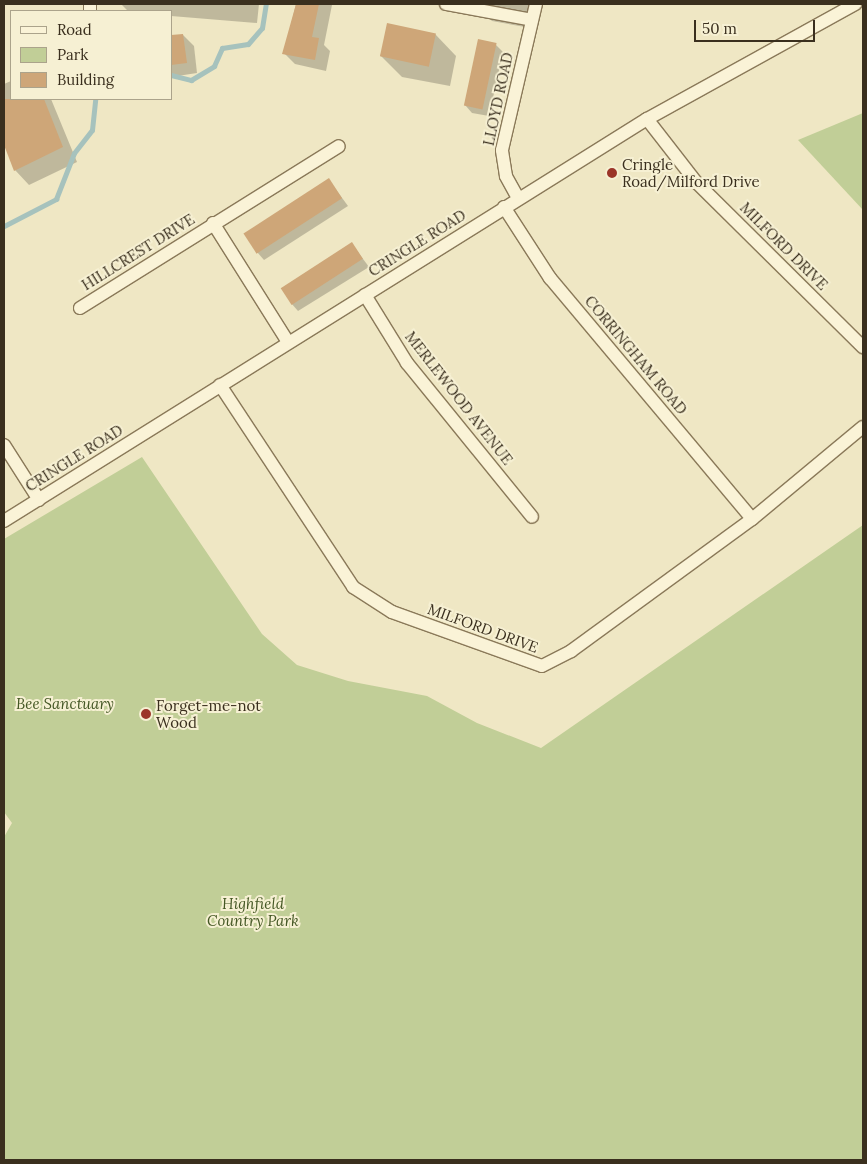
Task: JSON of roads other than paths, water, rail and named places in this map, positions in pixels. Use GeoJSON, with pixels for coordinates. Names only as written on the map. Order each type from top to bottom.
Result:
{"type":"FeatureCollection","features":[{"type":"Feature","properties":{"kind":"street"},"geometry":{"type":"LineString","coordinates":[[446,4],[532,20]]}},
{"type":"Feature","properties":{"kind":"street","name":"LLOYD ROAD"},"geometry":{"type":"LineString","coordinates":[[518,198],[504,171],[502,150],[536,4]]}},
{"type":"Feature","properties":{"kind":"street","name":"CRINGLE ROAD"},"geometry":{"type":"LineString","coordinates":[[4,521],[647,119],[855,4]]}},
{"type":"Feature","properties":{"kind":"street","name":"MILFORD DRIVE"},"geometry":{"type":"LineString","coordinates":[[647,119],[696,182],[863,347]]}},
{"type":"Feature","properties":{"kind":"street","name":"HILLCREST DRIVE"},"geometry":{"type":"LineString","coordinates":[[80,308],[213,223],[339,146]]}},
{"type":"Feature","properties":{"kind":"street","name":"CORRINGHAM ROAD"},"geometry":{"type":"LineString","coordinates":[[504,207],[550,278],[752,519]]}},
{"type":"Feature","properties":{"kind":"street","name":"HILLCREST DRIVE"},"geometry":{"type":"LineString","coordinates":[[213,223],[288,342]]}},
{"type":"Feature","properties":{"kind":"street","name":"MERLEWOOD AVENUE"},"geometry":{"type":"LineString","coordinates":[[365,294],[407,363],[532,517]]}},
{"type":"Feature","properties":{"kind":"street","name":"MILFORD DRIVE"},"geometry":{"type":"LineString","coordinates":[[220,385],[352,587],[392,612],[533,666],[542,666],[571,651],[752,519],[863,427]]}},
{"type":"Feature","properties":{"kind":"street"},"geometry":{"type":"LineString","coordinates":[[4,445],[39,500]]}},
{"type":"Feature","properties":{"kind":"waterway"},"geometry":{"type":"LineString","coordinates":[[172,75],[191,80],[214,66],[222,48],[248,44],[262,28],[266,4]]}},
{"type":"Feature","properties":{"kind":"waterway"},"geometry":{"type":"LineString","coordinates":[[4,226],[56,199],[74,153],[92,130],[95,100]]}},
{"type":"Feature","properties":{"kind":"place","name":"Cringle Road/Milford Drive"},"geometry":{"type":"Point","coordinates":[612,173]}},
{"type":"Feature","properties":{"kind":"place","name":"Forget-me-not Wood"},"geometry":{"type":"Point","coordinates":[146,714]}},
{"type":"Feature","properties":{"kind":"park label","name":"Bee Sanctuary"},"geometry":{"type":"Point","coordinates":[65,704]}},
{"type":"Feature","properties":{"kind":"park label","name":"Highfield Country Park"},"geometry":{"type":"Point","coordinates":[253,912]}}]}
